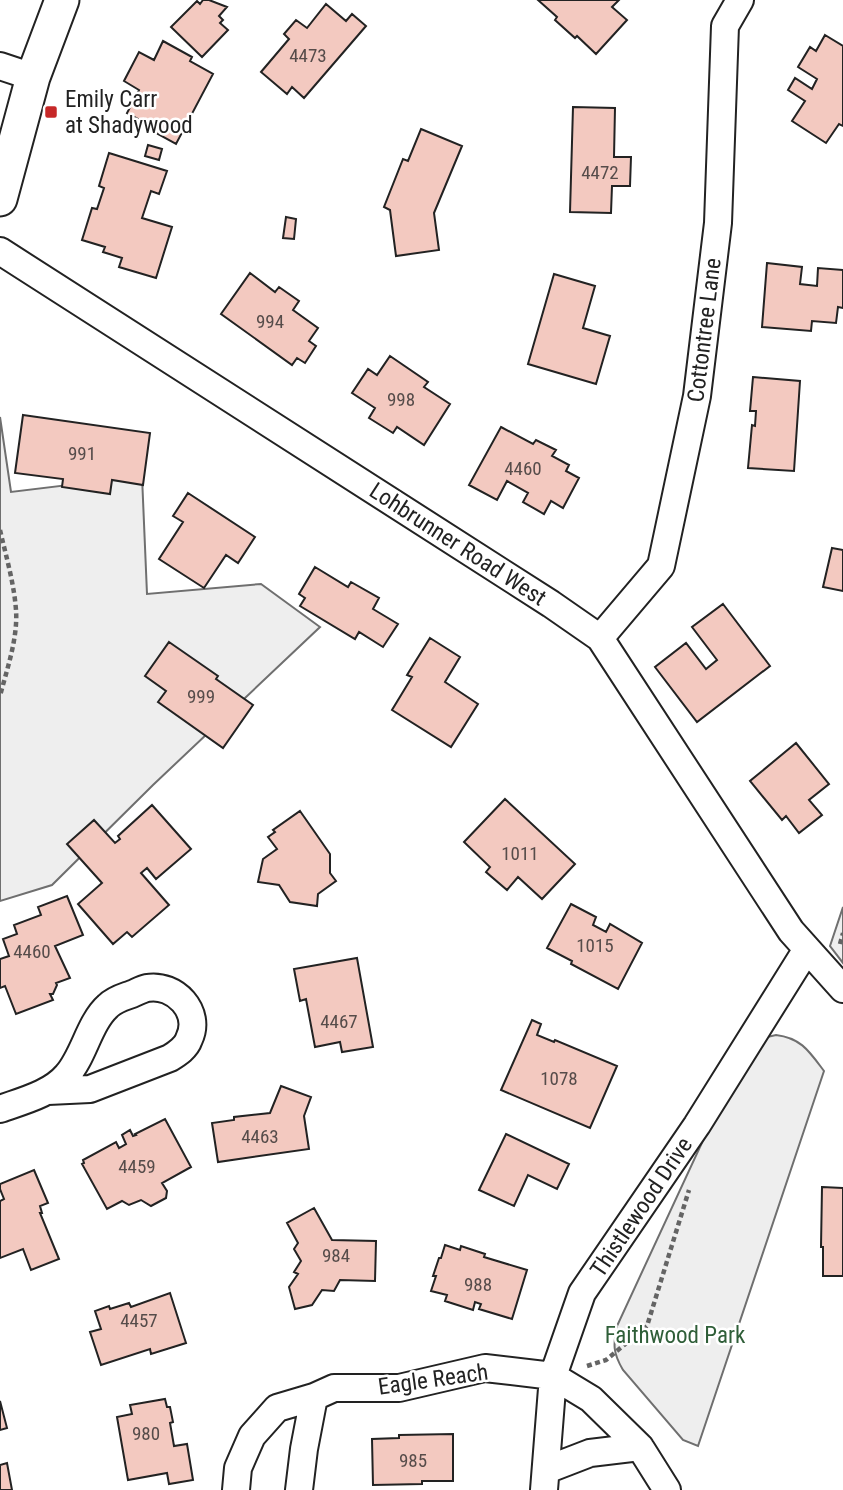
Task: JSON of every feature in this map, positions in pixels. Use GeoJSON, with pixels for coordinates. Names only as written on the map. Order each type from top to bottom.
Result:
{"type":"FeatureCollection","features":[{"type":"Feature","properties":{"kind":"street"},"geometry":{"type":"LineString","coordinates":[[0,199],[33,77],[62,0]]}},
{"type":"Feature","properties":{"kind":"street","name":"Cottontree Lane"},"geometry":{"type":"LineString","coordinates":[[600,638],[661,566],[697,396],[718,223],[726,26],[740,0]]}},
{"type":"Feature","properties":{"kind":"street"},"geometry":{"type":"LineString","coordinates":[[0,66],[33,77]]}},
{"type":"Feature","properties":{"kind":"street","name":"Lohbrunner Road West"},"geometry":{"type":"LineString","coordinates":[[0,251],[600,638],[791,930],[836,982]]}},
{"type":"Feature","properties":{"kind":"street","name":"Thistlewood Drive"},"geometry":{"type":"LineString","coordinates":[[545,1480],[553,1376],[582,1293],[697,1125],[807,949]]}},
{"type":"Feature","properties":{"kind":"street"},"geometry":{"type":"LineString","coordinates":[[0,1109],[48,1091],[67,1076],[100,1016],[106,1007],[116,1000],[146,988],[160,987],[173,992],[184,1001],[191,1012],[190,1039],[182,1050],[170,1058],[90,1089],[48,1091]]}},
{"type":"Feature","properties":{"kind":"street","name":"Eagle Reach"},"geometry":{"type":"LineString","coordinates":[[236,1490],[238,1468],[252,1436],[277,1408],[334,1388],[400,1388],[485,1368],[553,1376]]}},
{"type":"Feature","properties":{"kind":"street"},"geometry":{"type":"LineString","coordinates":[[553,1376],[591,1399],[640,1447],[667,1490]]}},
{"type":"Feature","properties":{"kind":"street"},"geometry":{"type":"LineString","coordinates":[[299,1490],[314,1397]]}},
{"type":"Feature","properties":{"kind":"street"},"geometry":{"type":"LineString","coordinates":[[545,1480],[590,1453],[640,1447]]}},
{"type":"Feature","properties":{"kind":"path"},"geometry":{"type":"LineString","coordinates":[[0,530],[16,612],[14,637],[0,696]]}},
{"type":"Feature","properties":{"kind":"path"},"geometry":{"type":"LineString","coordinates":[[836,982],[843,933]]}},
{"type":"Feature","properties":{"kind":"path"},"geometry":{"type":"LineString","coordinates":[[553,1376],[606,1360],[647,1326],[691,1182]]}},
{"type":"Feature","properties":{"kind":"green space"},"geometry":{"type":"Polygon","coordinates":[[[0,417],[11,492],[142,476],[147,594],[261,584],[320,627],[52,885],[0,901],[0,417]]]}},
{"type":"Feature","properties":{"kind":"green space"},"geometry":{"type":"Polygon","coordinates":[[[843,907],[843,963],[830,946],[843,907]]]}},
{"type":"Feature","properties":{"kind":"green space","name":"Faithwood Park"},"geometry":{"type":"Polygon","coordinates":[[[776,1035],[798,1042],[824,1071],[698,1446],[683,1440],[623,1370],[616,1354],[617,1326],[744,1052],[759,1039],[776,1035]]]}},
{"type":"Feature","properties":{"kind":"building"},"geometry":{"type":"Polygon","coordinates":[[[203,0],[227,7],[219,16],[223,20],[220,23],[228,30],[202,57],[171,27],[197,1],[200,4],[203,0]]]}},
{"type":"Feature","properties":{"kind":"building"},"geometry":{"type":"Polygon","coordinates":[[[538,0],[619,0],[612,7],[627,20],[596,54],[555,20],[557,17],[538,0]]]}},
{"type":"Feature","properties":{"kind":"building"},"geometry":{"type":"Polygon","coordinates":[[[326,4],[346,21],[352,14],[366,26],[304,98],[292,87],[287,94],[261,72],[289,39],[284,34],[296,20],[307,28],[326,4]]]}},
{"type":"Feature","properties":{"kind":"building"},"geometry":{"type":"Polygon","coordinates":[[[825,35],[843,46],[843,126],[839,124],[826,143],[792,121],[805,101],[788,90],[795,78],[812,89],[817,79],[798,67],[810,47],[816,51],[825,35]]]}},
{"type":"Feature","properties":{"kind":"building"},"geometry":{"type":"Polygon","coordinates":[[[163,41],[192,57],[190,61],[213,74],[176,144],[145,127],[147,124],[127,113],[139,90],[124,81],[139,52],[154,60],[163,41]]]}},
{"type":"Feature","properties":{"kind":"building"},"geometry":{"type":"Polygon","coordinates":[[[573,107],[615,108],[614,157],[631,157],[630,186],[612,186],[611,213],[570,212],[573,107]]]}},
{"type":"Feature","properties":{"kind":"building"},"geometry":{"type":"Polygon","coordinates":[[[421,129],[462,146],[434,213],[439,250],[396,256],[390,210],[384,207],[403,159],[408,161],[421,129]]]}},
{"type":"Feature","properties":{"kind":"building"},"geometry":{"type":"Polygon","coordinates":[[[148,145],[162,149],[159,160],[145,156],[148,145]]]}},
{"type":"Feature","properties":{"kind":"building"},"geometry":{"type":"Polygon","coordinates":[[[109,153],[167,171],[159,194],[151,191],[142,218],[172,227],[156,278],[119,267],[122,258],[103,252],[105,247],[82,240],[92,208],[97,209],[104,188],[99,186],[109,153]]]}},
{"type":"Feature","properties":{"kind":"building"},"geometry":{"type":"Polygon","coordinates":[[[286,217],[296,219],[294,239],[283,238],[286,217]]]}},
{"type":"Feature","properties":{"kind":"building"},"geometry":{"type":"Polygon","coordinates":[[[767,263],[802,267],[800,284],[817,286],[818,268],[843,270],[843,308],[838,307],[836,323],[812,321],[811,331],[762,327],[767,263]]]}},
{"type":"Feature","properties":{"kind":"building"},"geometry":{"type":"Polygon","coordinates":[[[250,273],[275,292],[279,287],[299,301],[293,310],[318,328],[309,341],[316,346],[305,363],[297,358],[292,365],[221,314],[250,273]]]}},
{"type":"Feature","properties":{"kind":"building"},"geometry":{"type":"Polygon","coordinates":[[[554,274],[595,286],[583,328],[610,336],[596,384],[528,364],[554,274]]]}},
{"type":"Feature","properties":{"kind":"building"},"geometry":{"type":"Polygon","coordinates":[[[390,356],[428,382],[424,387],[450,404],[424,445],[397,427],[393,433],[369,418],[375,408],[352,393],[368,369],[377,375],[390,356]]]}},
{"type":"Feature","properties":{"kind":"building"},"geometry":{"type":"Polygon","coordinates":[[[753,377],[800,381],[794,471],[748,468],[756,411],[750,411],[753,377]]]}},
{"type":"Feature","properties":{"kind":"building"},"geometry":{"type":"Polygon","coordinates":[[[23,415],[150,433],[143,485],[112,480],[110,494],[62,487],[63,479],[15,473],[23,415]]]}},
{"type":"Feature","properties":{"kind":"building"},"geometry":{"type":"Polygon","coordinates":[[[501,427],[533,444],[536,440],[556,450],[552,456],[569,465],[566,471],[579,478],[563,508],[551,501],[544,514],[523,502],[528,493],[507,481],[497,500],[469,485],[501,427]]]}},
{"type":"Feature","properties":{"kind":"building"},"geometry":{"type":"Polygon","coordinates":[[[188,493],[255,537],[238,563],[226,555],[204,588],[159,559],[183,522],[173,516],[188,493]]]}},
{"type":"Feature","properties":{"kind":"building"},"geometry":{"type":"Polygon","coordinates":[[[832,548],[843,550],[843,591],[823,587],[832,548]]]}},
{"type":"Feature","properties":{"kind":"building"},"geometry":{"type":"Polygon","coordinates":[[[315,567],[348,587],[351,582],[379,598],[373,609],[398,624],[383,647],[359,632],[355,639],[300,606],[305,598],[299,594],[315,567]]]}},
{"type":"Feature","properties":{"kind":"building"},"geometry":{"type":"Polygon","coordinates":[[[723,604],[770,666],[697,722],[655,667],[686,643],[706,669],[717,660],[692,627],[723,604]]]}},
{"type":"Feature","properties":{"kind":"building"},"geometry":{"type":"Polygon","coordinates":[[[430,638],[460,657],[445,682],[478,704],[451,747],[392,710],[412,677],[407,675],[430,638]]]}},
{"type":"Feature","properties":{"kind":"building"},"geometry":{"type":"Polygon","coordinates":[[[169,642],[218,676],[216,679],[253,705],[223,748],[158,702],[166,691],[145,676],[169,642]]]}},
{"type":"Feature","properties":{"kind":"building"},"geometry":{"type":"Polygon","coordinates":[[[796,743],[829,784],[809,800],[822,815],[799,833],[786,816],[782,820],[750,781],[796,743]]]}},
{"type":"Feature","properties":{"kind":"building"},"geometry":{"type":"Polygon","coordinates":[[[505,799],[575,864],[542,899],[518,877],[507,890],[486,872],[490,867],[464,842],[505,799]]]}},
{"type":"Feature","properties":{"kind":"building"},"geometry":{"type":"Polygon","coordinates":[[[152,805],[191,849],[156,879],[147,868],[141,873],[169,905],[132,937],[127,932],[113,944],[78,904],[102,883],[67,844],[94,820],[115,843],[120,839],[118,836],[152,805]]]}},
{"type":"Feature","properties":{"kind":"building"},"geometry":{"type":"Polygon","coordinates":[[[300,811],[330,854],[330,873],[336,881],[318,894],[317,906],[290,902],[279,885],[258,882],[263,859],[277,849],[268,837],[275,832],[273,830],[300,811]]]}},
{"type":"Feature","properties":{"kind":"building"},"geometry":{"type":"Polygon","coordinates":[[[67,896],[83,935],[55,946],[70,978],[56,983],[53,994],[50,994],[53,1000],[16,1014],[5,986],[0,988],[0,959],[9,956],[3,939],[17,934],[14,925],[41,915],[38,907],[67,896]]]}},
{"type":"Feature","properties":{"kind":"building"},"geometry":{"type":"Polygon","coordinates":[[[571,904],[596,917],[593,925],[606,932],[610,924],[642,943],[618,989],[547,948],[571,904]]]}},
{"type":"Feature","properties":{"kind":"building"},"geometry":{"type":"Polygon","coordinates":[[[357,958],[373,1047],[342,1052],[340,1042],[315,1047],[306,999],[300,1001],[294,969],[357,958]]]}},
{"type":"Feature","properties":{"kind":"building"},"geometry":{"type":"Polygon","coordinates":[[[532,1020],[541,1024],[537,1035],[617,1066],[590,1128],[501,1090],[532,1020]]]}},
{"type":"Feature","properties":{"kind":"building"},"geometry":{"type":"Polygon","coordinates":[[[281,1086],[311,1097],[304,1116],[309,1149],[218,1162],[212,1123],[234,1120],[234,1117],[270,1113],[281,1086]]]}},
{"type":"Feature","properties":{"kind":"building"},"geometry":{"type":"Polygon","coordinates":[[[165,1119],[191,1167],[162,1183],[167,1191],[166,1198],[151,1206],[141,1200],[129,1205],[122,1201],[107,1209],[82,1164],[83,1160],[116,1142],[119,1148],[126,1144],[122,1135],[130,1130],[133,1136],[165,1119]]]}},
{"type":"Feature","properties":{"kind":"building"},"geometry":{"type":"Polygon","coordinates":[[[506,1134],[569,1164],[557,1189],[528,1175],[514,1206],[479,1190],[506,1134]]]}},
{"type":"Feature","properties":{"kind":"building"},"geometry":{"type":"Polygon","coordinates":[[[34,1170],[48,1203],[40,1206],[40,1213],[59,1259],[31,1270],[23,1249],[0,1258],[0,1201],[4,1199],[0,1184],[34,1170]]]}},
{"type":"Feature","properties":{"kind":"building"},"geometry":{"type":"Polygon","coordinates":[[[822,1187],[843,1188],[843,1276],[823,1276],[822,1187]]]}},
{"type":"Feature","properties":{"kind":"building"},"geometry":{"type":"Polygon","coordinates":[[[314,1208],[332,1240],[376,1241],[375,1281],[340,1280],[334,1291],[322,1290],[312,1305],[295,1309],[289,1287],[298,1274],[294,1272],[301,1261],[294,1249],[298,1243],[287,1223],[314,1208]]]}},
{"type":"Feature","properties":{"kind":"building"},"geometry":{"type":"Polygon","coordinates":[[[445,1245],[460,1250],[461,1246],[485,1254],[484,1257],[527,1270],[512,1319],[479,1309],[481,1304],[475,1302],[473,1310],[445,1301],[447,1295],[431,1291],[436,1276],[433,1276],[445,1245]]]}},
{"type":"Feature","properties":{"kind":"building"},"geometry":{"type":"Polygon","coordinates":[[[170,1293],[186,1343],[151,1354],[150,1349],[101,1365],[90,1332],[101,1329],[95,1311],[129,1303],[131,1307],[170,1293]]]}},
{"type":"Feature","properties":{"kind":"building"},"geometry":{"type":"Polygon","coordinates":[[[165,1399],[173,1422],[170,1423],[174,1446],[187,1444],[193,1480],[169,1484],[167,1473],[128,1480],[117,1417],[132,1414],[130,1405],[165,1399]]]}},
{"type":"Feature","properties":{"kind":"building"},"geometry":{"type":"Polygon","coordinates":[[[0,1401],[7,1428],[0,1430],[0,1401]]]}},
{"type":"Feature","properties":{"kind":"building"},"geometry":{"type":"Polygon","coordinates":[[[453,1434],[453,1481],[373,1485],[372,1439],[399,1438],[399,1435],[453,1434]]]}},
{"type":"Feature","properties":{"kind":"building"},"geometry":{"type":"Polygon","coordinates":[[[7,1463],[12,1490],[0,1490],[0,1465],[7,1463]]]}},
{"type":"Feature","properties":{"kind":"place","name":"Emily Carr at Shadywood"},"geometry":{"type":"Point","coordinates":[51,112]}}]}
